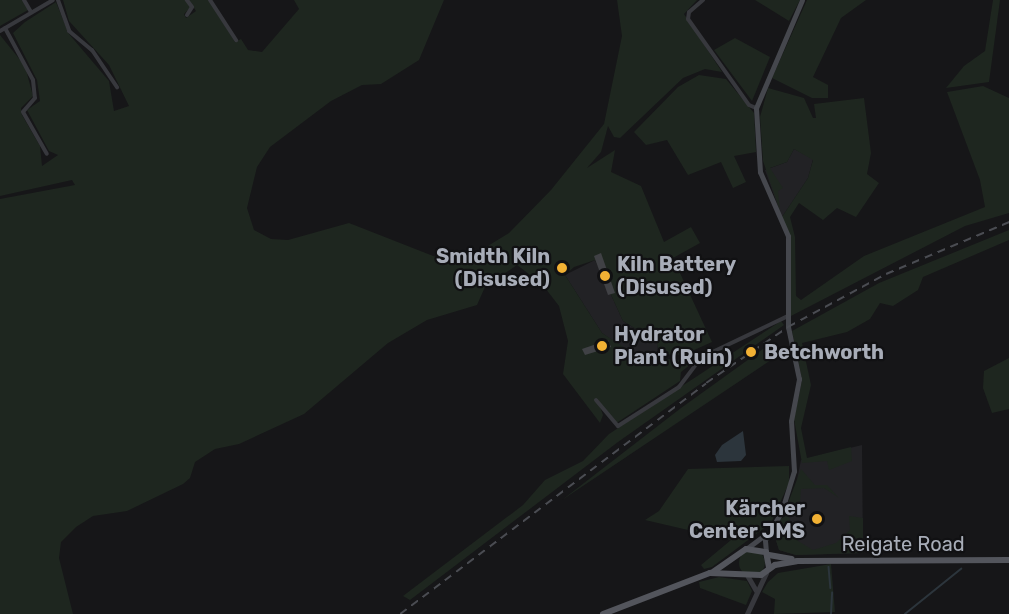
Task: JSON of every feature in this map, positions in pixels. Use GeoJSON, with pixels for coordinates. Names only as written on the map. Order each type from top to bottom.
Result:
{"type":"FeatureCollection","features":[{"type":"Feature","properties":{"kind":"main road"},"geometry":{"type":"LineString","coordinates":[[710,573],[738,573],[748,576],[768,570],[769,531],[795,471],[790,421],[799,379],[788,315],[788,236],[760,172],[756,108],[802,0]]}},
{"type":"Feature","properties":{"kind":"main road"},"geometry":{"type":"LineString","coordinates":[[603,614],[710,573],[769,531]]}},
{"type":"Feature","properties":{"kind":"main road"},"geometry":{"type":"LineString","coordinates":[[746,549],[767,553]]}},
{"type":"Feature","properties":{"kind":"main road","name":"Reigate Road"},"geometry":{"type":"LineString","coordinates":[[767,553],[797,561],[1009,560]]}},
{"type":"Feature","properties":{"kind":"main road"},"geometry":{"type":"LineString","coordinates":[[736,556],[738,573]]}},
{"type":"Feature","properties":{"kind":"main road","name":"Reigate Road"},"geometry":{"type":"LineString","coordinates":[[768,570],[797,561]]}},
{"type":"Feature","properties":{"kind":"street"},"geometry":{"type":"LineString","coordinates":[[24,0],[31,12]]}},
{"type":"Feature","properties":{"kind":"street"},"geometry":{"type":"LineString","coordinates":[[0,31],[52,0]]}},
{"type":"Feature","properties":{"kind":"street"},"geometry":{"type":"LineString","coordinates":[[58,0],[69,31],[92,50],[117,87]]}},
{"type":"Feature","properties":{"kind":"street"},"geometry":{"type":"LineString","coordinates":[[187,0],[192,7],[187,15]]}},
{"type":"Feature","properties":{"kind":"street"},"geometry":{"type":"LineString","coordinates":[[210,0],[236,40]]}},
{"type":"Feature","properties":{"kind":"street"},"geometry":{"type":"LineString","coordinates":[[703,0],[689,12],[688,19],[749,105],[756,108]]}},
{"type":"Feature","properties":{"kind":"street"},"geometry":{"type":"LineString","coordinates":[[5,28],[33,80],[35,98],[23,112],[47,154]]}},
{"type":"Feature","properties":{"kind":"street"},"geometry":{"type":"LineString","coordinates":[[596,400],[618,426],[679,387],[702,357],[788,315]]}},
{"type":"Feature","properties":{"kind":"street"},"geometry":{"type":"LineString","coordinates":[[747,614],[756,590],[768,570]]}},
{"type":"Feature","properties":{"kind":"street"},"geometry":{"type":"LineString","coordinates":[[748,576],[756,590]]}},
{"type":"Feature","properties":{"kind":"shaded area"},"geometry":{"type":"Polygon","coordinates":[[[0,0],[22,0],[28,10],[0,26],[0,0]]]}},
{"type":"Feature","properties":{"kind":"shaded area"},"geometry":{"type":"Polygon","coordinates":[[[63,0],[186,0],[190,8],[184,14],[186,18],[196,11],[189,0],[209,0],[235,42],[241,39],[248,50],[262,52],[299,9],[294,0],[444,0],[419,60],[381,84],[362,85],[331,101],[270,147],[257,167],[247,208],[254,230],[271,239],[288,240],[349,223],[446,261],[473,255],[509,233],[551,190],[604,124],[622,36],[617,0],[697,0],[684,14],[722,72],[705,69],[683,78],[620,138],[614,137],[608,126],[601,152],[587,168],[615,150],[611,172],[641,186],[664,242],[691,227],[700,243],[673,258],[712,342],[683,355],[659,354],[657,342],[623,321],[595,260],[574,267],[565,275],[602,333],[639,357],[695,361],[681,372],[680,381],[615,424],[597,398],[603,415],[600,423],[563,374],[568,341],[559,306],[542,284],[517,265],[485,287],[477,305],[427,320],[388,343],[304,414],[239,444],[215,449],[195,462],[190,478],[183,484],[127,511],[93,516],[76,527],[61,542],[59,558],[73,614],[0,614],[0,199],[75,185],[72,180],[0,196],[0,35],[25,66],[33,96],[21,108],[22,115],[40,146],[42,166],[58,155],[49,151],[27,110],[40,101],[37,80],[13,33],[25,22],[56,2],[69,34],[109,81],[114,111],[129,106],[109,65],[69,21],[63,0]]]}},
{"type":"Feature","properties":{"kind":"shaded area"},"geometry":{"type":"Polygon","coordinates":[[[755,0],[800,0],[789,21],[755,0]]]}},
{"type":"Feature","properties":{"kind":"shaded area"},"geometry":{"type":"Polygon","coordinates":[[[807,0],[866,0],[841,18],[813,77],[828,85],[828,98],[812,98],[772,78],[807,0]]]}},
{"type":"Feature","properties":{"kind":"shaded area"},"geometry":{"type":"Polygon","coordinates":[[[993,0],[1000,0],[989,82],[946,88],[964,66],[985,51],[993,0]]]}},
{"type":"Feature","properties":{"kind":"shaded area"},"geometry":{"type":"Polygon","coordinates":[[[735,38],[770,57],[752,101],[714,50],[735,38]]]}},
{"type":"Feature","properties":{"kind":"shaded area"},"geometry":{"type":"Polygon","coordinates":[[[699,75],[726,79],[754,113],[756,152],[734,156],[746,182],[733,188],[721,162],[688,175],[667,140],[646,145],[634,132],[678,87],[699,75]]]}},
{"type":"Feature","properties":{"kind":"shaded area"},"geometry":{"type":"Polygon","coordinates":[[[983,86],[1009,98],[1009,213],[965,226],[789,317],[789,236],[782,217],[808,178],[813,160],[794,149],[787,162],[770,168],[783,188],[778,191],[780,211],[763,161],[760,117],[768,88],[804,98],[813,118],[816,118],[814,104],[864,98],[871,153],[867,174],[879,183],[856,217],[837,208],[823,220],[799,203],[790,217],[795,237],[796,296],[801,300],[864,256],[985,207],[980,180],[947,92],[983,86]]]}},
{"type":"Feature","properties":{"kind":"shaded area"},"geometry":{"type":"Polygon","coordinates":[[[794,149],[813,159],[808,178],[782,217],[765,170],[787,162],[794,149]]]}},
{"type":"Feature","properties":{"kind":"shaded area"},"geometry":{"type":"Polygon","coordinates":[[[1009,230],[1009,240],[923,277],[918,290],[893,306],[880,303],[870,319],[847,332],[802,343],[811,385],[801,428],[807,458],[851,447],[852,461],[829,470],[827,461],[802,463],[794,419],[802,380],[792,331],[879,283],[1009,230]]]}},
{"type":"Feature","properties":{"kind":"shaded area"},"geometry":{"type":"Polygon","coordinates":[[[595,260],[623,321],[658,343],[657,361],[632,354],[602,333],[565,275],[595,260]]]}},
{"type":"Feature","properties":{"kind":"shaded area"},"geometry":{"type":"Polygon","coordinates":[[[781,321],[784,325],[618,442],[410,600],[403,596],[523,505],[545,480],[583,461],[609,434],[781,321]]]}},
{"type":"Feature","properties":{"kind":"shaded area"},"geometry":{"type":"Polygon","coordinates":[[[767,346],[780,354],[562,500],[681,408],[767,346]]]}},
{"type":"Feature","properties":{"kind":"shaded area"},"geometry":{"type":"Polygon","coordinates":[[[1009,358],[1009,409],[992,413],[983,388],[984,371],[1009,358]]]}},
{"type":"Feature","properties":{"kind":"shaded area"},"geometry":{"type":"Polygon","coordinates":[[[743,431],[746,455],[741,461],[717,462],[715,455],[722,445],[743,431]]]}},
{"type":"Feature","properties":{"kind":"shaded area"},"geometry":{"type":"Polygon","coordinates":[[[862,445],[863,553],[796,555],[779,550],[774,534],[791,510],[801,460],[862,445]]]}},
{"type":"Feature","properties":{"kind":"shaded area"},"geometry":{"type":"Polygon","coordinates":[[[789,466],[789,483],[771,523],[712,567],[704,569],[701,565],[731,540],[645,520],[659,511],[688,469],[789,466]]]}},
{"type":"Feature","properties":{"kind":"shaded area"},"geometry":{"type":"Polygon","coordinates":[[[801,469],[815,485],[827,485],[839,498],[824,488],[801,489],[800,502],[791,510],[788,503],[801,469]]]}},
{"type":"Feature","properties":{"kind":"shaded area"},"geometry":{"type":"Polygon","coordinates":[[[788,515],[798,541],[813,550],[836,543],[850,530],[849,516],[863,518],[863,553],[796,555],[779,550],[774,534],[780,519],[788,515]]]}},
{"type":"Feature","properties":{"kind":"shaded area"},"geometry":{"type":"Polygon","coordinates":[[[752,550],[761,554],[765,563],[761,572],[752,576],[743,572],[739,563],[743,554],[752,550]]]}},
{"type":"Feature","properties":{"kind":"shaded area"},"geometry":{"type":"Polygon","coordinates":[[[831,564],[835,612],[774,614],[775,599],[762,592],[768,582],[778,573],[831,564]]]}},
{"type":"Feature","properties":{"kind":"shaded area"},"geometry":{"type":"Polygon","coordinates":[[[719,577],[747,581],[752,591],[746,605],[700,588],[699,582],[719,577]]]}},
{"type":"Feature","properties":{"kind":"building","name":"Kiln Battery (Disused)"},"geometry":{"type":"Polygon","coordinates":[[[601,253],[615,293],[608,295],[594,256],[601,253]]]}},
{"type":"Feature","properties":{"kind":"building"},"geometry":{"type":"Polygon","coordinates":[[[608,340],[611,347],[585,355],[582,349],[608,340]]]}},
{"type":"Feature","properties":{"kind":"waterway"},"geometry":{"type":"LineString","coordinates":[[829,567],[831,588]]}},
{"type":"Feature","properties":{"kind":"waterway"},"geometry":{"type":"LineString","coordinates":[[905,614],[961,569]]}},
{"type":"Feature","properties":{"kind":"waterway"},"geometry":{"type":"LineString","coordinates":[[831,614],[832,593]]}},
{"type":"Feature","properties":{"kind":"railway"},"geometry":{"type":"LineString","coordinates":[[400,614],[706,383],[788,327],[886,274],[1009,222]]}},
{"type":"Feature","properties":{"kind":"place","name":"Smidth Kiln (Disused)"},"geometry":{"type":"Point","coordinates":[562,268]}},
{"type":"Feature","properties":{"kind":"place","name":"Kiln Battery (Disused)"},"geometry":{"type":"Point","coordinates":[605,276]}},
{"type":"Feature","properties":{"kind":"place","name":"Hydrator Plant (Ruin)"},"geometry":{"type":"Point","coordinates":[602,346]}},
{"type":"Feature","properties":{"kind":"place","name":"Betchworth"},"geometry":{"type":"Point","coordinates":[751,352]}},
{"type":"Feature","properties":{"kind":"place","name":"Kärcher Center JMS"},"geometry":{"type":"Point","coordinates":[817,519]}}]}
